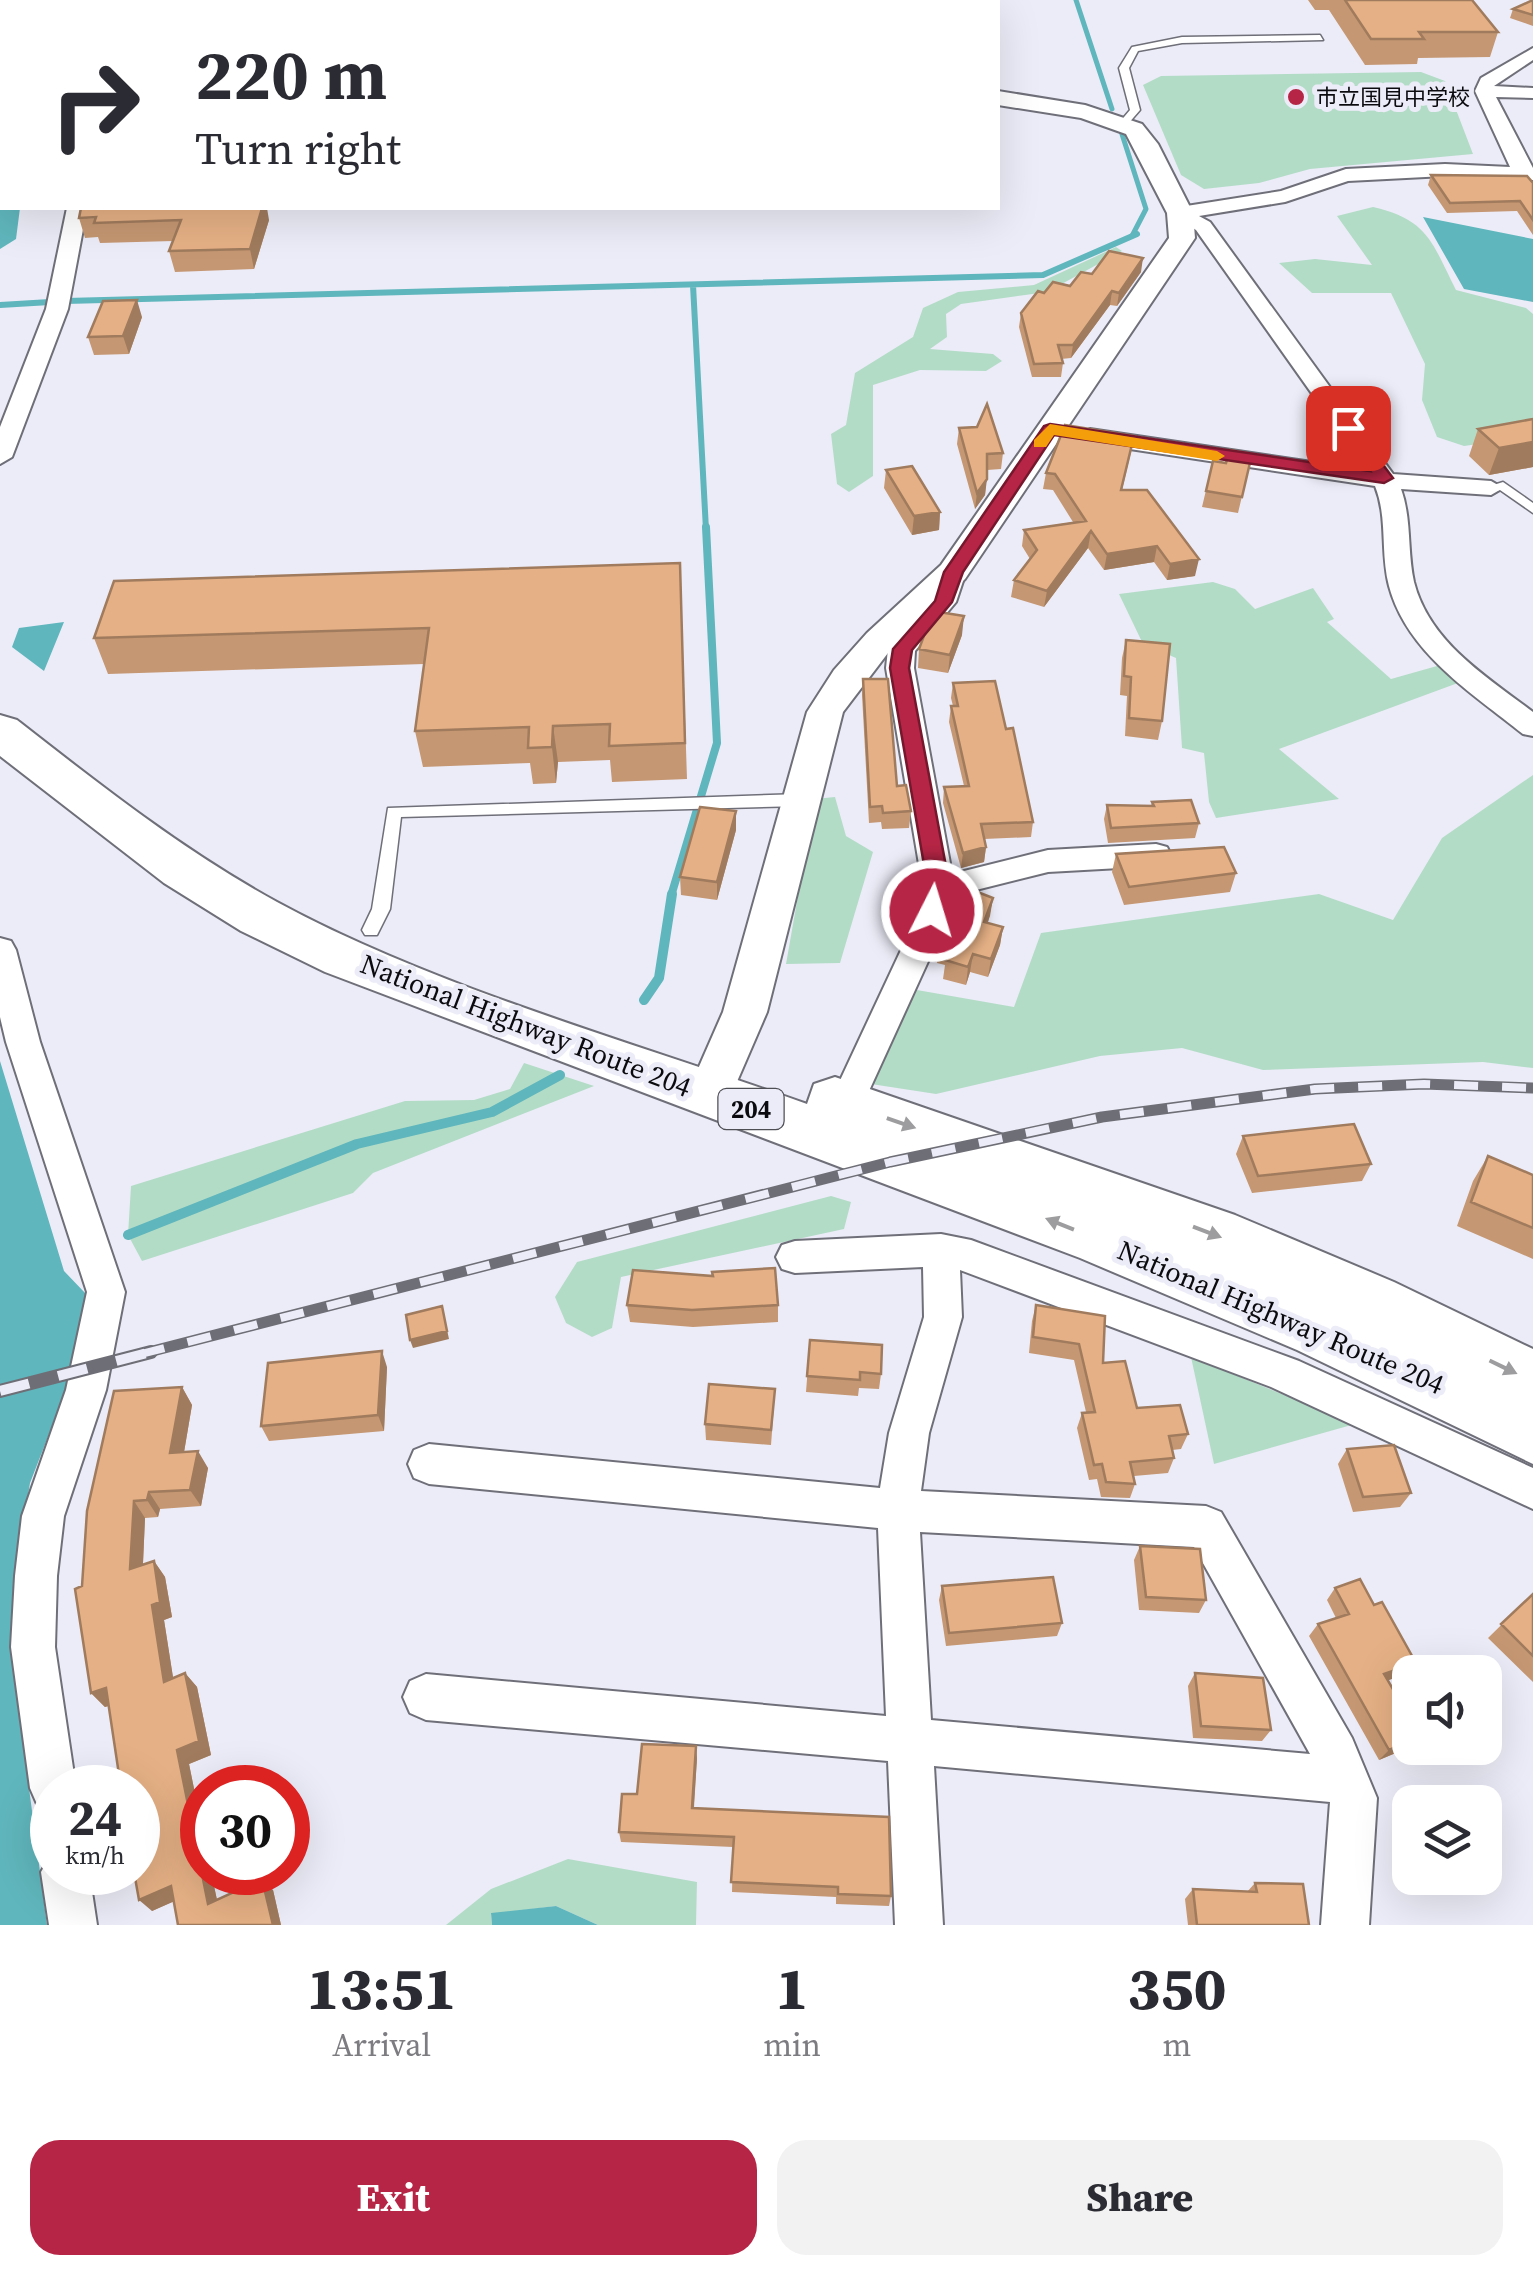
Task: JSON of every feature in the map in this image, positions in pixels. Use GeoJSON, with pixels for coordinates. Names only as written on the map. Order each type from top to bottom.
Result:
{"type":"FeatureCollection","features":[{"type":"Feature","properties":{"kind":"highway","name":"National Highway Route 204"},"geometry":{"type":"LineString","coordinates":[[0,691],[192,834],[273,885],[717,1079],[1225,1289],[1451,1389],[1533,1432]]}},
{"type":"Feature","properties":{"kind":"highway","name":"National Highway Route 204"},"geometry":{"type":"LineString","coordinates":[[0,731],[179,867],[299,937],[418,988],[717,1079],[846,1104],[1213,1234],[1371,1302],[1533,1382]]}},
{"type":"Feature","properties":{"kind":"street"},"geometry":{"type":"LineString","coordinates":[[1528,173],[1484,91],[1487,82],[1533,53]]}},
{"type":"Feature","properties":{"kind":"street"},"geometry":{"type":"LineString","coordinates":[[1484,91],[1533,94]]}},
{"type":"Feature","properties":{"kind":"street"},"geometry":{"type":"LineString","coordinates":[[717,1079],[745,1012],[825,712],[847,678],[954,572],[1182,238],[1180,213],[1146,144],[1124,123],[1000,98]]}},
{"type":"Feature","properties":{"kind":"street"},"geometry":{"type":"LineString","coordinates":[[1180,213],[1285,196],[1346,174],[1445,170],[1528,173]]}},
{"type":"Feature","properties":{"kind":"street"},"geometry":{"type":"LineString","coordinates":[[0,457],[57,308],[77,210]]}},
{"type":"Feature","properties":{"kind":"street"},"geometry":{"type":"LineString","coordinates":[[1180,213],[1203,226],[1257,307],[1384,478],[1398,508],[1401,582],[1408,604],[1438,647],[1533,727]]}},
{"type":"Feature","properties":{"kind":"street"},"geometry":{"type":"LineString","coordinates":[[1050,429],[1384,478],[1491,488]]}},
{"type":"Feature","properties":{"kind":"street"},"geometry":{"type":"LineString","coordinates":[[846,1104],[925,933],[939,888],[900,668],[902,649],[943,602],[954,572]]}},
{"type":"Feature","properties":{"kind":"street"},"geometry":{"type":"LineString","coordinates":[[939,888],[1048,861],[1185,854]]}},
{"type":"Feature","properties":{"kind":"street"},"geometry":{"type":"LineString","coordinates":[[0,950],[23,1042],[106,1292],[86,1390],[43,1516],[32,1647],[50,1765]]}},
{"type":"Feature","properties":{"kind":"street"},"geometry":{"type":"LineString","coordinates":[[795,1257],[941,1250],[971,1256],[1285,1374],[1533,1489]]}},
{"type":"Feature","properties":{"kind":"street"},"geometry":{"type":"LineString","coordinates":[[919,1925],[898,1510],[909,1433],[943,1317],[941,1250]]}},
{"type":"Feature","properties":{"kind":"street"},"geometry":{"type":"LineString","coordinates":[[428,1464],[898,1510],[1206,1527],[1354,1798],[1345,1925]]}},
{"type":"Feature","properties":{"kind":"street"},"geometry":{"type":"LineString","coordinates":[[426,1697],[1346,1780]]}},
{"type":"Feature","properties":{"kind":"street"},"geometry":{"type":"LineString","coordinates":[[68,1895],[73,1925]]}},
{"type":"Feature","properties":{"kind":"lane"},"geometry":{"type":"LineString","coordinates":[[1124,123],[1136,110],[1124,68],[1135,49],[1182,40],[1320,38]]}},
{"type":"Feature","properties":{"kind":"lane"},"geometry":{"type":"LineString","coordinates":[[1491,488],[1502,486],[1533,510]]}},
{"type":"Feature","properties":{"kind":"lane"},"geometry":{"type":"LineString","coordinates":[[371,930],[381,910],[394,812],[801,800]]}},
{"type":"Feature","properties":{"kind":"green space"},"geometry":{"type":"Polygon","coordinates":[[[1421,72],[1445,81],[1473,154],[1310,169],[1259,183],[1204,189],[1181,175],[1143,85],[1161,76],[1421,72]]]}},
{"type":"Feature","properties":{"kind":"green space"},"geometry":{"type":"Polygon","coordinates":[[[1373,207],[1392,212],[1418,227],[1434,247],[1456,290],[1526,308],[1533,314],[1533,436],[1464,446],[1437,437],[1422,400],[1425,364],[1391,293],[1312,293],[1279,263],[1315,259],[1372,265],[1337,216],[1373,207]]]}},
{"type":"Feature","properties":{"kind":"green space"},"geometry":{"type":"Polygon","coordinates":[[[1116,247],[1122,251],[1047,292],[961,304],[946,314],[947,337],[930,349],[993,354],[1002,361],[986,371],[920,370],[873,385],[873,476],[849,492],[837,484],[831,434],[846,425],[855,373],[913,337],[923,308],[958,292],[1034,285],[1116,247]]]}},
{"type":"Feature","properties":{"kind":"green space"},"geometry":{"type":"Polygon","coordinates":[[[1213,582],[1235,589],[1255,609],[1313,588],[1334,619],[1327,622],[1391,679],[1444,664],[1466,680],[1279,749],[1339,799],[1216,818],[1209,802],[1204,753],[1182,748],[1176,658],[1143,644],[1119,594],[1213,582]]]}},
{"type":"Feature","properties":{"kind":"green space"},"geometry":{"type":"Polygon","coordinates":[[[1533,775],[1533,1068],[1483,1062],[1263,1070],[1182,1048],[1100,1056],[936,1094],[871,1084],[917,990],[1014,1007],[1041,933],[1319,894],[1393,920],[1442,838],[1533,775]]]}},
{"type":"Feature","properties":{"kind":"green space"},"geometry":{"type":"Polygon","coordinates":[[[835,797],[846,836],[873,852],[840,963],[786,964],[815,799],[835,797]]]}},
{"type":"Feature","properties":{"kind":"green space"},"geometry":{"type":"Polygon","coordinates":[[[524,1063],[594,1086],[373,1173],[353,1193],[142,1261],[128,1235],[131,1186],[405,1101],[474,1100],[510,1089],[524,1063]]]}},
{"type":"Feature","properties":{"kind":"green space"},"geometry":{"type":"Polygon","coordinates":[[[831,1196],[851,1202],[844,1229],[621,1277],[612,1328],[592,1337],[566,1323],[555,1297],[577,1262],[831,1196]]]}},
{"type":"Feature","properties":{"kind":"green space"},"geometry":{"type":"Polygon","coordinates":[[[1191,1357],[1355,1424],[1214,1464],[1191,1357]]]}},
{"type":"Feature","properties":{"kind":"green space"},"geometry":{"type":"Polygon","coordinates":[[[568,1859],[697,1882],[696,1925],[598,1925],[556,1906],[491,1914],[492,1925],[446,1925],[491,1889],[568,1859]]]}},
{"type":"Feature","properties":{"kind":"water"},"geometry":{"type":"Polygon","coordinates":[[[1423,217],[1533,239],[1533,302],[1464,289],[1423,217]]]}},
{"type":"Feature","properties":{"kind":"water"},"geometry":{"type":"Polygon","coordinates":[[[64,622],[44,671],[12,647],[19,628],[64,622]]]}},
{"type":"Feature","properties":{"kind":"water"},"geometry":{"type":"Polygon","coordinates":[[[0,1061],[64,1271],[86,1294],[63,1398],[30,1483],[15,1579],[11,1651],[30,1796],[30,1895],[43,1895],[47,1925],[0,1925],[0,1061]]]}},
{"type":"Feature","properties":{"kind":"water"},"geometry":{"type":"Polygon","coordinates":[[[556,1906],[598,1925],[492,1925],[491,1913],[556,1906]]]}},
{"type":"Feature","properties":{"kind":"building"},"geometry":{"type":"Polygon","coordinates":[[[1345,0],[1472,0],[1498,32],[1419,32],[1424,39],[1371,39],[1345,0]]]}},
{"type":"Feature","properties":{"kind":"building"},"geometry":{"type":"Polygon","coordinates":[[[1533,0],[1533,15],[1513,9],[1533,0]]]}},
{"type":"Feature","properties":{"kind":"building"},"geometry":{"type":"Polygon","coordinates":[[[1431,175],[1527,176],[1533,183],[1533,220],[1520,201],[1450,203],[1431,175]]]}},
{"type":"Feature","properties":{"kind":"building"},"geometry":{"type":"Polygon","coordinates":[[[81,210],[261,210],[250,249],[169,251],[181,220],[94,223],[96,217],[79,218],[81,210]]]}},
{"type":"Feature","properties":{"kind":"building"},"geometry":{"type":"Polygon","coordinates":[[[1109,251],[1143,258],[1119,293],[1112,291],[1073,345],[1058,345],[1063,363],[1034,364],[1021,313],[1038,291],[1044,293],[1053,282],[1070,286],[1081,272],[1092,274],[1109,251]]]}},
{"type":"Feature","properties":{"kind":"building"},"geometry":{"type":"Polygon","coordinates":[[[137,300],[123,336],[88,337],[103,301],[137,300]]]}},
{"type":"Feature","properties":{"kind":"building"},"geometry":{"type":"Polygon","coordinates":[[[987,404],[1003,453],[987,454],[987,479],[977,493],[959,428],[977,427],[987,404]]]}},
{"type":"Feature","properties":{"kind":"building"},"geometry":{"type":"Polygon","coordinates":[[[1533,419],[1533,442],[1499,448],[1478,429],[1533,419]]]}},
{"type":"Feature","properties":{"kind":"building"},"geometry":{"type":"Polygon","coordinates":[[[1065,425],[1134,436],[1121,490],[1147,490],[1199,559],[1170,564],[1157,546],[1107,554],[1091,531],[1047,591],[1014,580],[1037,550],[1024,530],[1086,521],[1055,474],[1046,473],[1065,425]]]}},
{"type":"Feature","properties":{"kind":"building"},"geometry":{"type":"Polygon","coordinates":[[[1230,450],[1252,454],[1242,497],[1206,491],[1213,461],[1226,463],[1230,450]]]}},
{"type":"Feature","properties":{"kind":"building"},"geometry":{"type":"Polygon","coordinates":[[[912,466],[940,512],[914,516],[886,470],[912,466]]]}},
{"type":"Feature","properties":{"kind":"building"},"geometry":{"type":"Polygon","coordinates":[[[680,563],[685,743],[609,746],[610,724],[553,726],[552,747],[528,748],[529,727],[415,731],[429,628],[94,638],[114,581],[680,563]]]}},
{"type":"Feature","properties":{"kind":"building"},"geometry":{"type":"Polygon","coordinates":[[[939,612],[964,616],[950,655],[919,649],[928,625],[939,612]]]}},
{"type":"Feature","properties":{"kind":"building"},"geometry":{"type":"Polygon","coordinates":[[[1126,640],[1170,644],[1162,721],[1129,718],[1131,677],[1124,676],[1126,640]]]}},
{"type":"Feature","properties":{"kind":"building"},"geometry":{"type":"Polygon","coordinates":[[[863,679],[888,679],[897,786],[906,785],[911,811],[883,813],[882,806],[870,807],[863,679]]]}},
{"type":"Feature","properties":{"kind":"building"},"geometry":{"type":"Polygon","coordinates":[[[995,681],[1006,729],[1013,728],[1033,822],[981,824],[986,847],[963,853],[944,787],[969,786],[951,706],[958,706],[953,683],[995,681]]]}},
{"type":"Feature","properties":{"kind":"building"},"geometry":{"type":"Polygon","coordinates":[[[1191,800],[1199,823],[1111,828],[1107,805],[1154,806],[1152,802],[1191,800]]]}},
{"type":"Feature","properties":{"kind":"building"},"geometry":{"type":"Polygon","coordinates":[[[700,807],[736,811],[717,882],[680,877],[700,807]]]}},
{"type":"Feature","properties":{"kind":"building"},"geometry":{"type":"Polygon","coordinates":[[[1224,847],[1236,873],[1129,887],[1116,854],[1224,847]]]}},
{"type":"Feature","properties":{"kind":"building"},"geometry":{"type":"Polygon","coordinates":[[[975,891],[993,898],[984,922],[1003,927],[991,959],[973,954],[968,967],[945,960],[951,948],[939,945],[951,913],[964,917],[975,891]]]}},
{"type":"Feature","properties":{"kind":"building"},"geometry":{"type":"Polygon","coordinates":[[[1354,1124],[1371,1164],[1258,1176],[1243,1136],[1354,1124]]]}},
{"type":"Feature","properties":{"kind":"building"},"geometry":{"type":"Polygon","coordinates":[[[1488,1156],[1533,1175],[1533,1228],[1471,1202],[1488,1156]]]}},
{"type":"Feature","properties":{"kind":"building"},"geometry":{"type":"Polygon","coordinates":[[[775,1268],[778,1305],[692,1310],[627,1305],[633,1270],[713,1276],[712,1272],[775,1268]]]}},
{"type":"Feature","properties":{"kind":"building"},"geometry":{"type":"Polygon","coordinates":[[[1036,1305],[1105,1316],[1103,1363],[1125,1361],[1137,1408],[1180,1405],[1188,1434],[1169,1436],[1174,1458],[1130,1462],[1135,1484],[1106,1482],[1102,1464],[1094,1465],[1082,1413],[1095,1412],[1079,1344],[1033,1337],[1036,1305]]]}},
{"type":"Feature","properties":{"kind":"building"},"geometry":{"type":"Polygon","coordinates":[[[442,1306],[447,1331],[410,1340],[406,1315],[442,1306]]]}},
{"type":"Feature","properties":{"kind":"building"},"geometry":{"type":"Polygon","coordinates":[[[810,1340],[882,1345],[881,1374],[860,1372],[860,1380],[807,1376],[810,1340]]]}},
{"type":"Feature","properties":{"kind":"building"},"geometry":{"type":"Polygon","coordinates":[[[382,1351],[378,1415],[261,1426],[268,1363],[382,1351]]]}},
{"type":"Feature","properties":{"kind":"building"},"geometry":{"type":"Polygon","coordinates":[[[709,1384],[775,1389],[771,1430],[705,1424],[709,1384]]]}},
{"type":"Feature","properties":{"kind":"building"},"geometry":{"type":"Polygon","coordinates":[[[182,1387],[170,1453],[198,1451],[190,1490],[149,1492],[147,1500],[134,1501],[130,1569],[154,1561],[160,1602],[152,1605],[164,1682],[185,1673],[199,1741],[177,1750],[180,1895],[206,1895],[208,1904],[227,1895],[266,1895],[273,1925],[178,1925],[171,1886],[160,1891],[160,1765],[118,1765],[106,1688],[91,1693],[75,1589],[82,1586],[87,1511],[114,1391],[182,1387]]]}},
{"type":"Feature","properties":{"kind":"building"},"geometry":{"type":"Polygon","coordinates":[[[1394,1445],[1411,1493],[1363,1497],[1347,1449],[1394,1445]]]}},
{"type":"Feature","properties":{"kind":"building"},"geometry":{"type":"Polygon","coordinates":[[[1140,1546],[1200,1549],[1206,1600],[1146,1597],[1140,1546]]]}},
{"type":"Feature","properties":{"kind":"building"},"geometry":{"type":"Polygon","coordinates":[[[1053,1577],[1062,1623],[949,1633],[942,1586],[1053,1577]]]}},
{"type":"Feature","properties":{"kind":"building"},"geometry":{"type":"Polygon","coordinates":[[[1360,1579],[1374,1605],[1382,1602],[1412,1655],[1392,1655],[1392,1671],[1384,1674],[1392,1688],[1389,1750],[1318,1624],[1349,1614],[1335,1588],[1360,1579]]]}},
{"type":"Feature","properties":{"kind":"building"},"geometry":{"type":"Polygon","coordinates":[[[1533,1594],[1533,1656],[1501,1624],[1533,1594]]]}},
{"type":"Feature","properties":{"kind":"building"},"geometry":{"type":"Polygon","coordinates":[[[1195,1673],[1263,1678],[1271,1730],[1201,1726],[1195,1673]]]}},
{"type":"Feature","properties":{"kind":"building"},"geometry":{"type":"Polygon","coordinates":[[[642,1744],[696,1746],[692,1808],[889,1817],[891,1896],[838,1894],[838,1887],[731,1882],[734,1837],[619,1832],[622,1794],[637,1794],[642,1744]]]}},
{"type":"Feature","properties":{"kind":"building"},"geometry":{"type":"Polygon","coordinates":[[[1255,1883],[1303,1884],[1309,1925],[1197,1925],[1193,1889],[1257,1892],[1255,1883]]]}},
{"type":"Feature","properties":{"kind":"waterway"},"geometry":{"type":"LineString","coordinates":[[1076,0],[1112,109]]}},
{"type":"Feature","properties":{"kind":"waterway"},"geometry":{"type":"LineString","coordinates":[[1121,131],[1146,209],[1132,236]]}},
{"type":"Feature","properties":{"kind":"waterway"},"geometry":{"type":"LineString","coordinates":[[0,239],[4,210]]}},
{"type":"Feature","properties":{"kind":"waterway"},"geometry":{"type":"LineString","coordinates":[[66,301],[1043,275],[1137,234]]}},
{"type":"Feature","properties":{"kind":"waterway"},"geometry":{"type":"LineString","coordinates":[[693,285],[706,530]]}},
{"type":"Feature","properties":{"kind":"waterway"},"geometry":{"type":"LineString","coordinates":[[0,305],[50,302]]}},
{"type":"Feature","properties":{"kind":"waterway"},"geometry":{"type":"LineString","coordinates":[[671,896],[717,743],[706,527]]}},
{"type":"Feature","properties":{"kind":"waterway"},"geometry":{"type":"LineString","coordinates":[[644,1000],[659,978],[672,894]]}},
{"type":"Feature","properties":{"kind":"waterway"},"geometry":{"type":"LineString","coordinates":[[128,1235],[357,1144],[492,1112],[560,1075]]}},
{"type":"Feature","properties":{"kind":"railway"},"geometry":{"type":"LineString","coordinates":[[141,1354],[890,1162],[1102,1117],[1315,1089],[1424,1084],[1533,1088]]}},
{"type":"Feature","properties":{"kind":"railway"},"geometry":{"type":"LineString","coordinates":[[0,1391],[151,1352]]}},
{"type":"Feature","properties":{"kind":"slow traffic"},"geometry":{"type":"LineString","coordinates":[[1040,443],[1050,429],[1217,456]]}},
{"type":"Feature","properties":{"kind":"place","name":"市立国見中学校"},"geometry":{"type":"Point","coordinates":[1296,97]}},
{"type":"Feature","properties":{"kind":"route"},"geometry":{"type":"LineString","coordinates":[[932,911],[939,888],[900,668],[902,649],[943,602],[954,572],[1050,429],[1384,478],[1348,428]]}}]}
